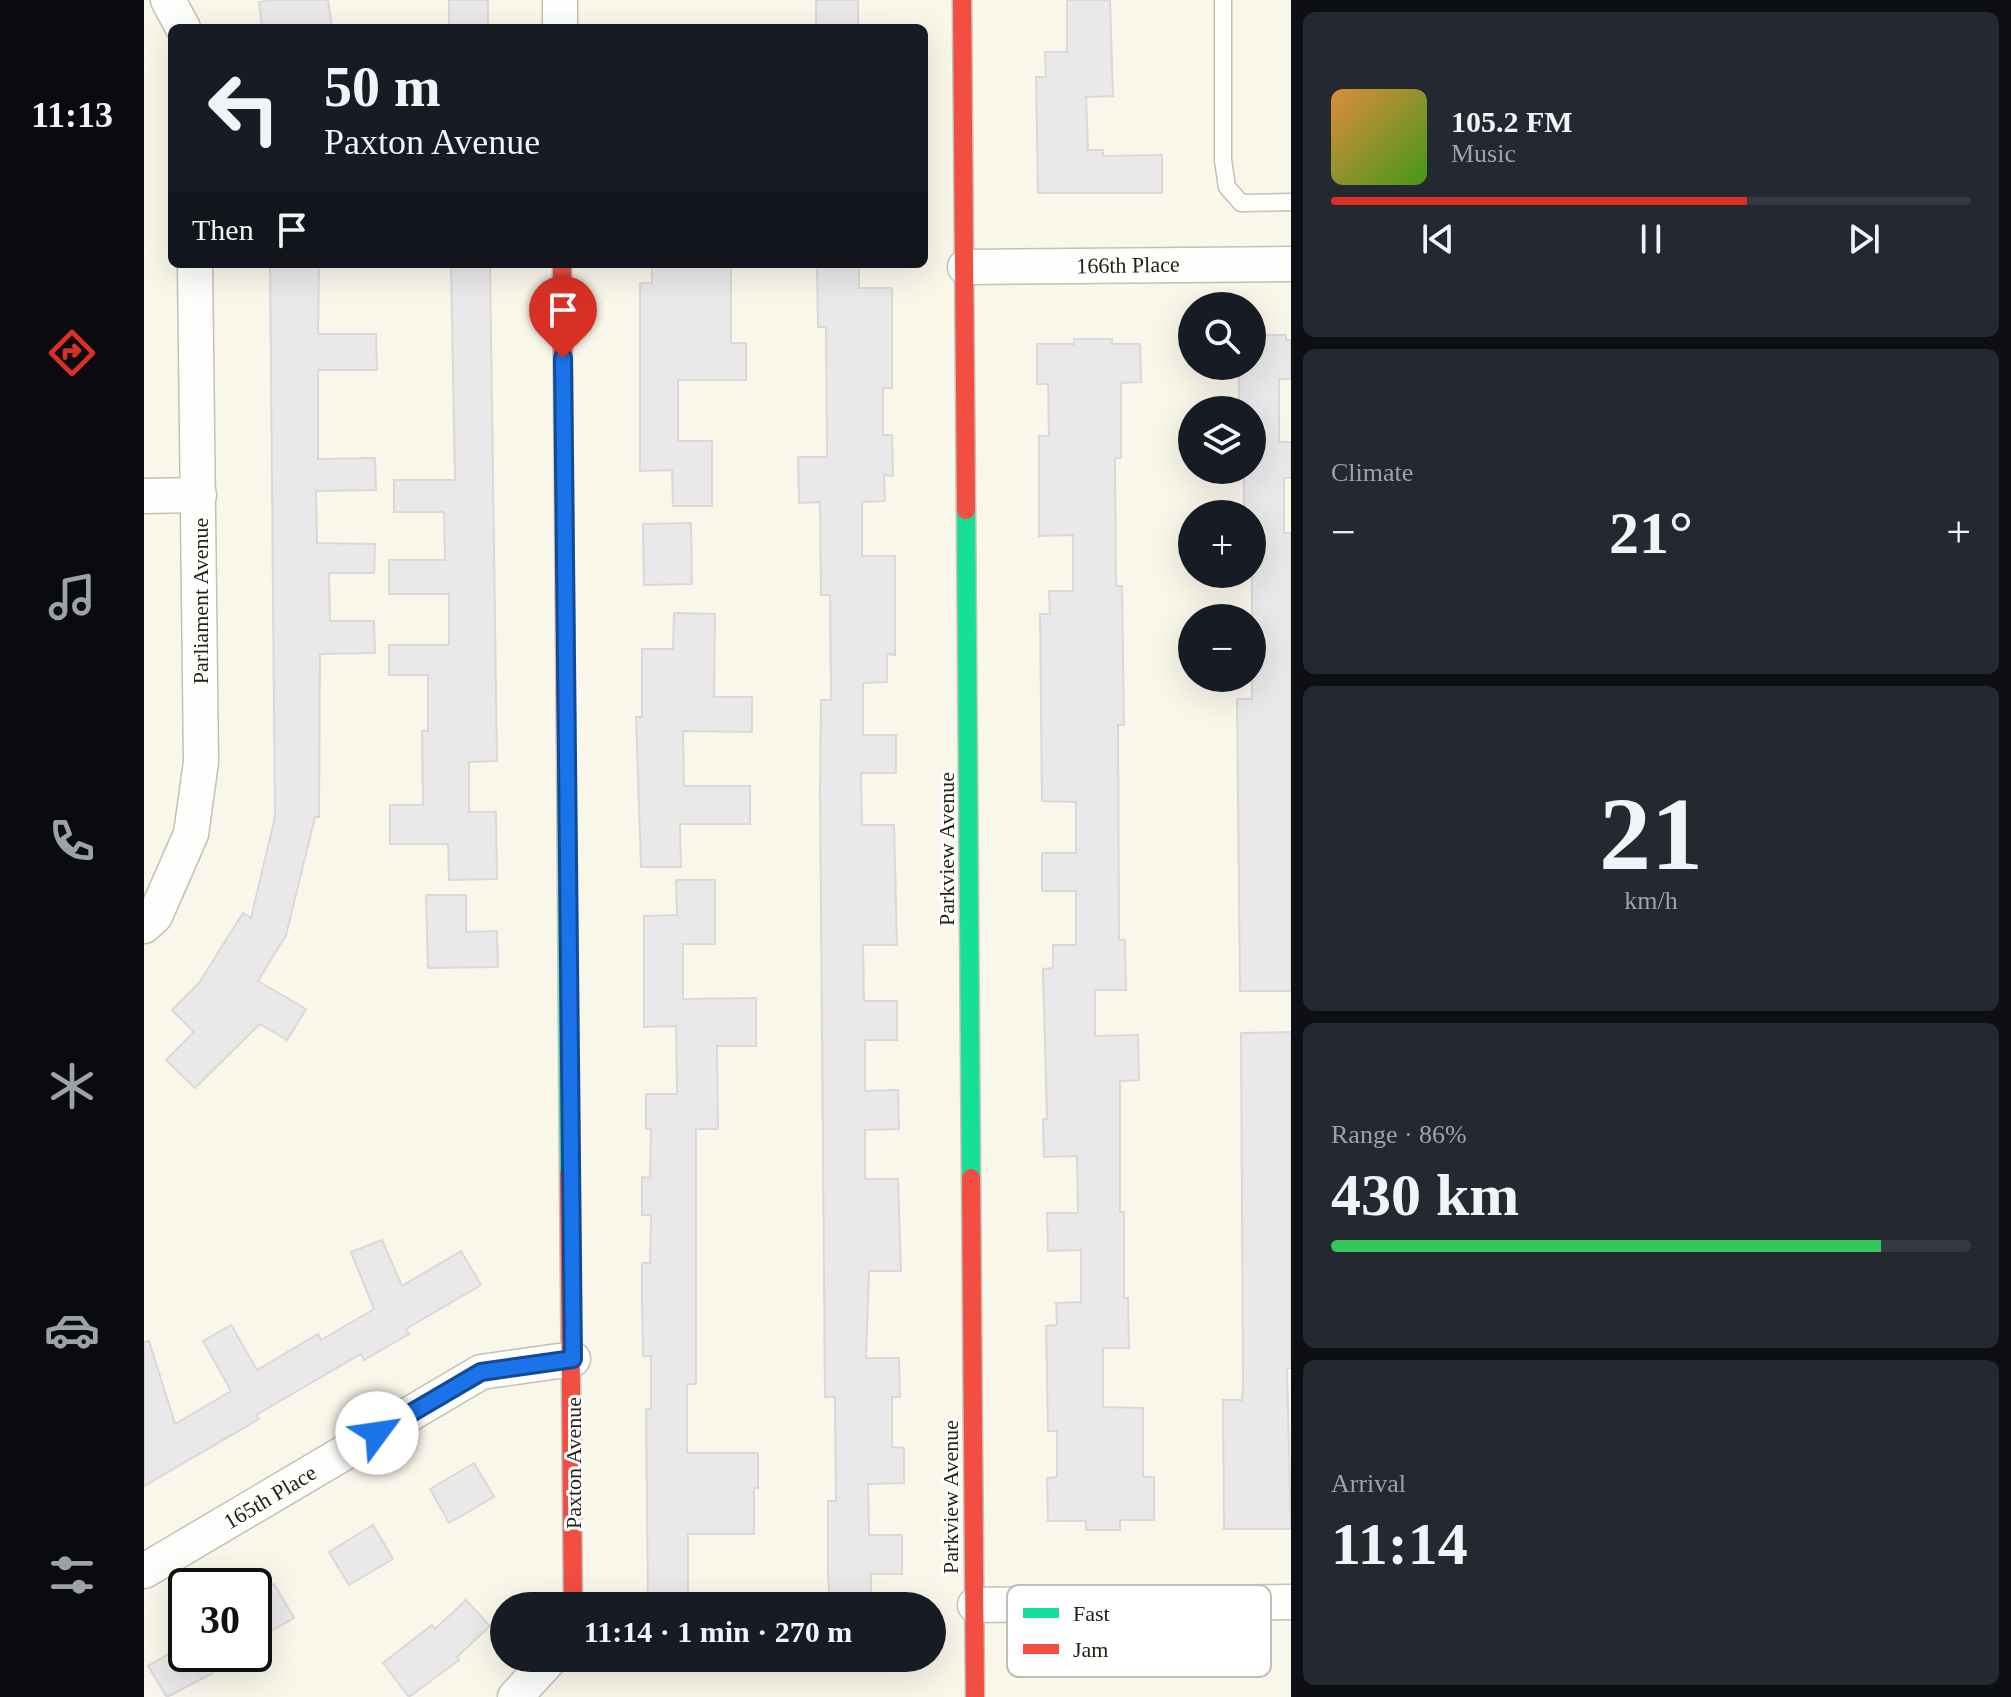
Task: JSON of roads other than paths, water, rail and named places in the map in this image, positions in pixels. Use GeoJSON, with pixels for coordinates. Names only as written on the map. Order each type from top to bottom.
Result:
{"type":"FeatureCollection","features":[{"type":"Feature","properties":{"kind":"street"},"geometry":{"type":"LineString","coordinates":[[168,0],[181,24]]}},
{"type":"Feature","properties":{"kind":"street"},"geometry":{"type":"LineString","coordinates":[[560,0],[560,24]]}},
{"type":"Feature","properties":{"kind":"street","name":"Parkview Avenue"},"geometry":{"type":"LineString","coordinates":[[962,0],[975,1697]]}},
{"type":"Feature","properties":{"kind":"street","name":"166th Place"},"geometry":{"type":"LineString","coordinates":[[965,267],[1291,264]]}},
{"type":"Feature","properties":{"kind":"street","name":"Parliament Avenue"},"geometry":{"type":"LineString","coordinates":[[144,926],[155,916],[191,834],[201,762],[195,268]]}},
{"type":"Feature","properties":{"kind":"street","name":"Paxton Avenue"},"geometry":{"type":"LineString","coordinates":[[562,268],[573,1592]]}},
{"type":"Feature","properties":{"kind":"street"},"geometry":{"type":"LineString","coordinates":[[144,496],[199,495]]}},
{"type":"Feature","properties":{"kind":"street","name":"165th Place"},"geometry":{"type":"LineString","coordinates":[[144,1571],[481,1372],[573,1359]]}},
{"type":"Feature","properties":{"kind":"street"},"geometry":{"type":"LineString","coordinates":[[1271,1602],[1291,1602]]}},
{"type":"Feature","properties":{"kind":"street"},"geometry":{"type":"LineString","coordinates":[[975,1605],[1007,1605]]}},
{"type":"Feature","properties":{"kind":"street"},"geometry":{"type":"LineString","coordinates":[[515,1697],[538,1672]]}},
{"type":"Feature","properties":{"kind":"lane"},"geometry":{"type":"LineString","coordinates":[[1223,0],[1223,160],[1227,187],[1241,203],[1291,202]]}}]}
